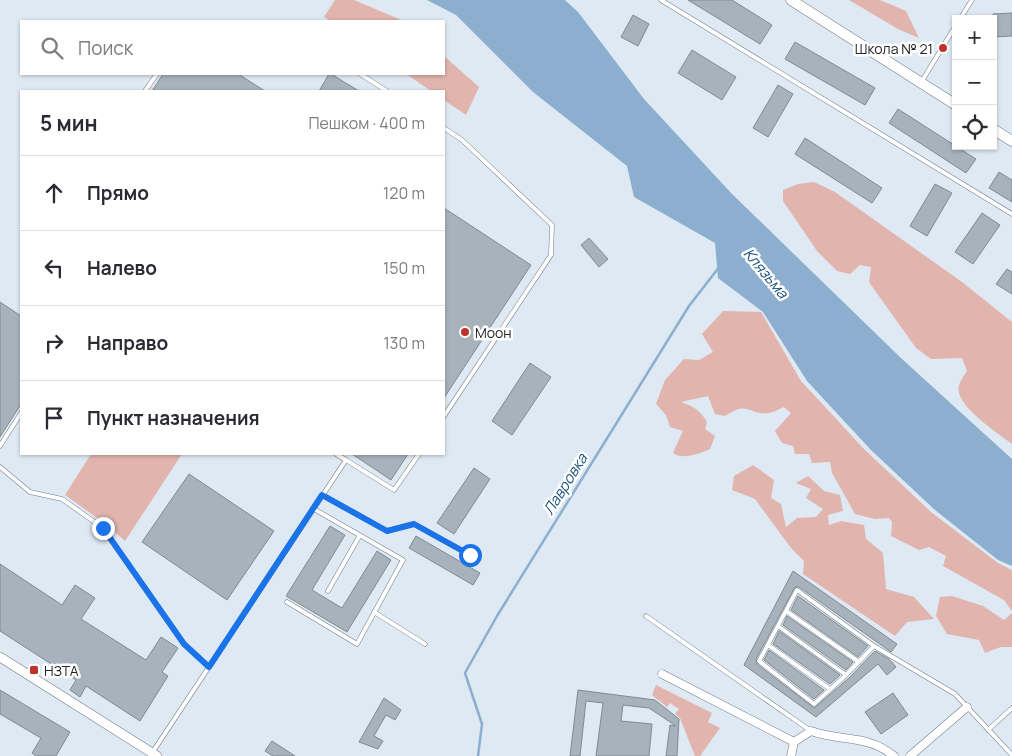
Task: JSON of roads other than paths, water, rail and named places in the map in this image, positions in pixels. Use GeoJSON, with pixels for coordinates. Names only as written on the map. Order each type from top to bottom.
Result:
{"type":"FeatureCollection","features":[{"type":"Feature","properties":{"kind":"main road"},"geometry":{"type":"LineString","coordinates":[[791,0],[952,102]]}},
{"type":"Feature","properties":{"kind":"main road"},"geometry":{"type":"LineString","coordinates":[[997,131],[1012,140]]}},
{"type":"Feature","properties":{"kind":"street"},"geometry":{"type":"LineString","coordinates":[[0,657],[155,754]]}},
{"type":"Feature","properties":{"kind":"street"},"geometry":{"type":"LineString","coordinates":[[662,674],[794,742]]}},
{"type":"Feature","properties":{"kind":"street"},"geometry":{"type":"LineString","coordinates":[[910,756],[967,708]]}},
{"type":"Feature","properties":{"kind":"street"},"geometry":{"type":"LineString","coordinates":[[790,756],[794,742],[811,731],[825,736],[866,741],[881,746],[894,756]]}},
{"type":"Feature","properties":{"kind":"lane"},"geometry":{"type":"LineString","coordinates":[[661,0],[1012,214]]}},
{"type":"Feature","properties":{"kind":"lane"},"geometry":{"type":"LineString","coordinates":[[963,15],[972,0]]}},
{"type":"Feature","properties":{"kind":"lane"},"geometry":{"type":"LineString","coordinates":[[921,83],[952,32]]}},
{"type":"Feature","properties":{"kind":"lane"},"geometry":{"type":"LineString","coordinates":[[146,90],[156,75]]}},
{"type":"Feature","properties":{"kind":"lane"},"geometry":{"type":"LineString","coordinates":[[362,75],[385,90]]}},
{"type":"Feature","properties":{"kind":"lane"},"geometry":{"type":"LineString","coordinates":[[445,129],[462,140],[552,225],[551,255],[445,414]]}},
{"type":"Feature","properties":{"kind":"lane"},"geometry":{"type":"LineString","coordinates":[[0,446],[20,415]]}},
{"type":"Feature","properties":{"kind":"lane"},"geometry":{"type":"LineString","coordinates":[[338,455],[394,490],[417,455]]}},
{"type":"Feature","properties":{"kind":"lane"},"geometry":{"type":"LineString","coordinates":[[155,754],[209,667],[346,460]]}},
{"type":"Feature","properties":{"kind":"lane"},"geometry":{"type":"LineString","coordinates":[[0,467],[30,492],[62,498],[103,528],[184,644],[209,667]]}},
{"type":"Feature","properties":{"kind":"lane"},"geometry":{"type":"LineString","coordinates":[[322,495],[387,531],[414,524],[470,555]]}},
{"type":"Feature","properties":{"kind":"lane"},"geometry":{"type":"LineString","coordinates":[[287,602],[357,644],[403,560],[314,509]]}},
{"type":"Feature","properties":{"kind":"lane"},"geometry":{"type":"LineString","coordinates":[[328,592],[360,535]]}},
{"type":"Feature","properties":{"kind":"lane"},"geometry":{"type":"LineString","coordinates":[[874,646],[814,704],[759,661],[797,590],[874,646],[955,694],[1012,755]]}},
{"type":"Feature","properties":{"kind":"lane"},"geometry":{"type":"LineString","coordinates":[[786,611],[859,662]]}},
{"type":"Feature","properties":{"kind":"lane"},"geometry":{"type":"LineString","coordinates":[[374,612],[425,644]]}},
{"type":"Feature","properties":{"kind":"lane"},"geometry":{"type":"LineString","coordinates":[[646,616],[811,731]]}},
{"type":"Feature","properties":{"kind":"lane"},"geometry":{"type":"LineString","coordinates":[[778,626],[846,675]]}},
{"type":"Feature","properties":{"kind":"lane"},"geometry":{"type":"LineString","coordinates":[[768,645],[830,689]]}},
{"type":"Feature","properties":{"kind":"lane"},"geometry":{"type":"LineString","coordinates":[[988,730],[1012,708]]}},
{"type":"Feature","properties":{"kind":"water","name":"Клязьма"},"geometry":{"type":"Polygon","coordinates":[[[427,0],[565,0],[578,12],[644,99],[732,194],[902,359],[1012,459],[1012,566],[998,560],[935,510],[871,450],[807,381],[763,312],[718,278],[715,243],[634,197],[627,166],[533,92],[456,15],[427,0]]]}},
{"type":"Feature","properties":{"kind":"waterway","name":"Лавровка"},"geometry":{"type":"LineString","coordinates":[[478,756],[482,724],[465,673],[497,616],[689,306],[720,266]]}},
{"type":"Feature","properties":{"kind":"place","name":"Школа № 21"},"geometry":{"type":"Point","coordinates":[943,48]}},
{"type":"Feature","properties":{"kind":"place","name":"Моон"},"geometry":{"type":"Point","coordinates":[465,332]}},
{"type":"Feature","properties":{"kind":"place","name":"НЗТА"},"geometry":{"type":"Point","coordinates":[34,670]}}]}
